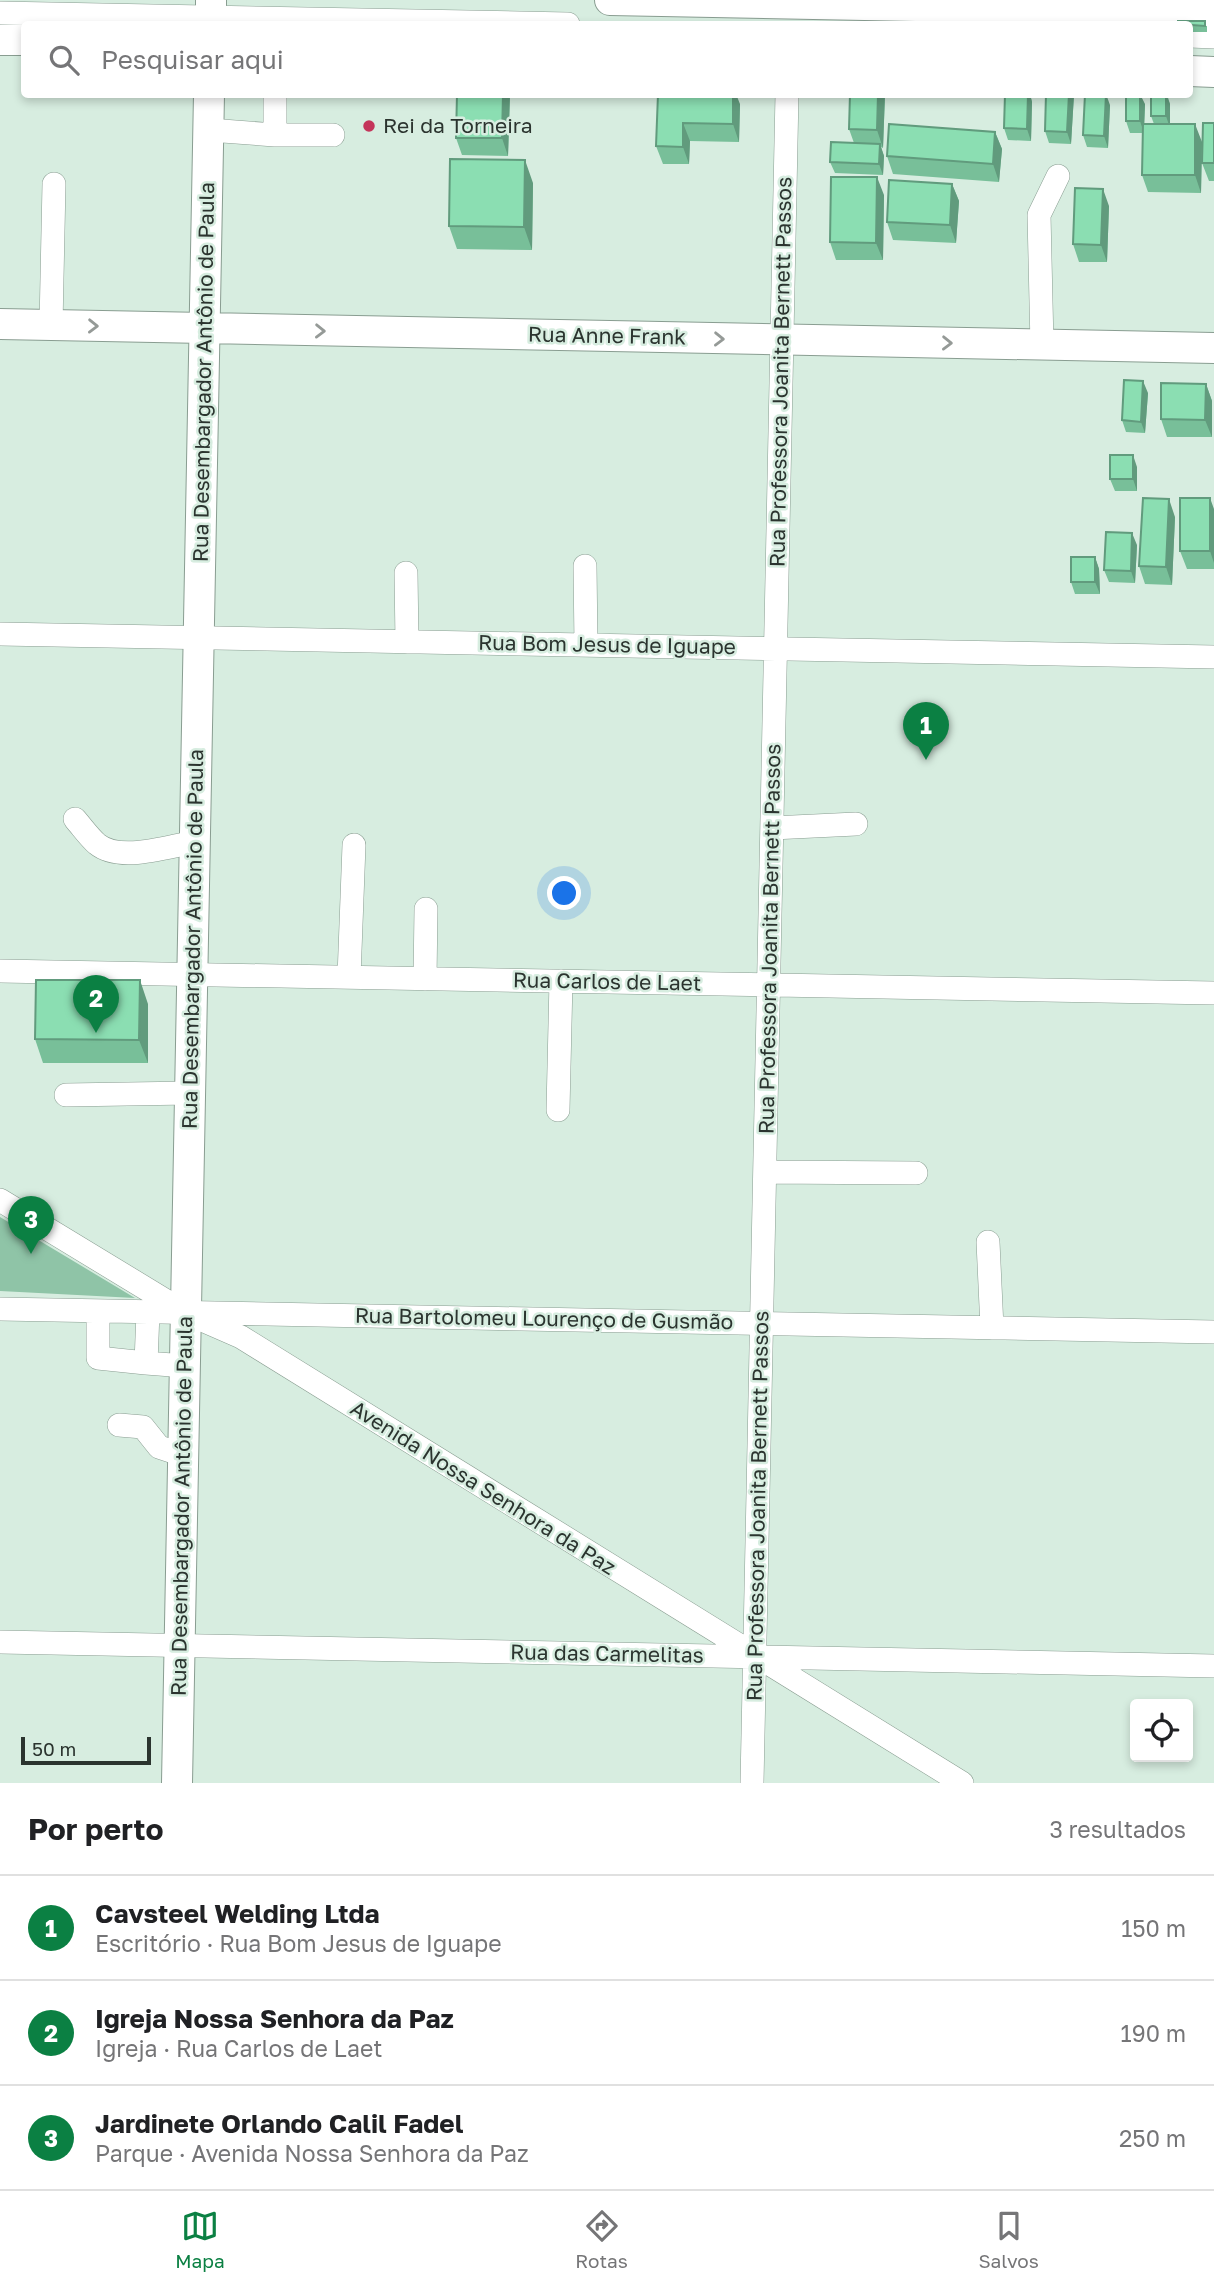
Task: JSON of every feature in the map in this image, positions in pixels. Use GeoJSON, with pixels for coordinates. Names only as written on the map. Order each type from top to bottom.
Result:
{"type":"FeatureCollection","features":[{"type":"Feature","properties":{"kind":"main road"},"geometry":{"type":"LineString","coordinates":[[610,0],[1214,12]]}},
{"type":"Feature","properties":{"kind":"main road"},"geometry":{"type":"LineString","coordinates":[[0,40],[21,40]]}},
{"type":"Feature","properties":{"kind":"main road"},"geometry":{"type":"LineString","coordinates":[[1193,71],[1214,72]]}},
{"type":"Feature","properties":{"kind":"main road","name":"Rua Desembargador Antônio de Paula"},"geometry":{"type":"LineString","coordinates":[[177,1783],[209,98]]}},
{"type":"Feature","properties":{"kind":"main road","name":"Rua Anne Frank"},"geometry":{"type":"LineString","coordinates":[[0,324],[1214,348]]}},
{"type":"Feature","properties":{"kind":"street"},"geometry":{"type":"LineString","coordinates":[[0,13],[211,14],[461,21]]}},
{"type":"Feature","properties":{"kind":"street"},"geometry":{"type":"LineString","coordinates":[[1193,36],[1214,37]]}},
{"type":"Feature","properties":{"kind":"street"},"geometry":{"type":"LineString","coordinates":[[275,98],[275,135]]}},
{"type":"Feature","properties":{"kind":"street","name":"Rua Professora Joanita Bernett Passos"},"geometry":{"type":"LineString","coordinates":[[752,1783],[787,98]]}},
{"type":"Feature","properties":{"kind":"street"},"geometry":{"type":"LineString","coordinates":[[209,130],[275,135],[333,135]]}},
{"type":"Feature","properties":{"kind":"street"},"geometry":{"type":"LineString","coordinates":[[1042,345],[1039,215],[1058,176]]}},
{"type":"Feature","properties":{"kind":"street"},"geometry":{"type":"LineString","coordinates":[[51,325],[54,184]]}},
{"type":"Feature","properties":{"kind":"street"},"geometry":{"type":"LineString","coordinates":[[585,566],[586,645]]}},
{"type":"Feature","properties":{"kind":"street"},"geometry":{"type":"LineString","coordinates":[[406,573],[407,642]]}},
{"type":"Feature","properties":{"kind":"street","name":"Rua Bom Jesus de Iguape"},"geometry":{"type":"LineString","coordinates":[[0,634],[1214,657]]}},
{"type":"Feature","properties":{"kind":"street"},"geometry":{"type":"LineString","coordinates":[[75,819],[99,846],[113,851],[125,853],[195,842]]}},
{"type":"Feature","properties":{"kind":"street"},"geometry":{"type":"LineString","coordinates":[[772,828],[856,824]]}},
{"type":"Feature","properties":{"kind":"street"},"geometry":{"type":"LineString","coordinates":[[349,977],[354,845]]}},
{"type":"Feature","properties":{"kind":"street"},"geometry":{"type":"LineString","coordinates":[[425,978],[426,909]]}},
{"type":"Feature","properties":{"kind":"street","name":"Rua Carlos de Laet"},"geometry":{"type":"LineString","coordinates":[[0,971],[1214,993]]}},
{"type":"Feature","properties":{"kind":"street"},"geometry":{"type":"LineString","coordinates":[[558,1110],[561,981]]}},
{"type":"Feature","properties":{"kind":"street"},"geometry":{"type":"LineString","coordinates":[[66,1095],[190,1093]]}},
{"type":"Feature","properties":{"kind":"street"},"geometry":{"type":"LineString","coordinates":[[765,1172],[916,1174]]}},
{"type":"Feature","properties":{"kind":"street","name":"Avenida Nossa Senhora da Paz"},"geometry":{"type":"LineString","coordinates":[[0,1200],[186,1312],[241,1337],[962,1783]]}},
{"type":"Feature","properties":{"kind":"street"},"geometry":{"type":"LineString","coordinates":[[988,1242],[992,1328]]}},
{"type":"Feature","properties":{"kind":"street","name":"Rua Bartolomeu Lourenço de Gusmão"},"geometry":{"type":"LineString","coordinates":[[0,1309],[1214,1332]]}},
{"type":"Feature","properties":{"kind":"street"},"geometry":{"type":"LineString","coordinates":[[98,1311],[98,1358],[185,1366]]}},
{"type":"Feature","properties":{"kind":"street"},"geometry":{"type":"LineString","coordinates":[[146,1363],[148,1312]]}},
{"type":"Feature","properties":{"kind":"street"},"geometry":{"type":"LineString","coordinates":[[119,1425],[143,1427],[159,1447],[183,1455]]}},
{"type":"Feature","properties":{"kind":"street","name":"Rua das Carmelitas"},"geometry":{"type":"LineString","coordinates":[[0,1643],[1214,1666]]}},
{"type":"Feature","properties":{"kind":"green space"},"geometry":{"type":"Polygon","coordinates":[[[0,1217],[135,1298],[0,1291],[0,1217]]]}},
{"type":"Feature","properties":{"kind":"building"},"geometry":{"type":"Polygon","coordinates":[[[1193,21],[1205,21],[1205,26],[1193,25],[1193,21]]]}},
{"type":"Feature","properties":{"kind":"building"},"geometry":{"type":"Polygon","coordinates":[[[457,98],[503,98],[502,138],[456,138],[457,98]]]}},
{"type":"Feature","properties":{"kind":"building"},"geometry":{"type":"Polygon","coordinates":[[[658,98],[733,98],[733,124],[683,123],[683,147],[656,146],[658,98]]]}},
{"type":"Feature","properties":{"kind":"building"},"geometry":{"type":"Polygon","coordinates":[[[850,98],[878,98],[877,130],[849,129],[850,98]]]}},
{"type":"Feature","properties":{"kind":"building"},"geometry":{"type":"Polygon","coordinates":[[[1005,98],[1028,98],[1027,129],[1004,128],[1005,98]]]}},
{"type":"Feature","properties":{"kind":"building"},"geometry":{"type":"Polygon","coordinates":[[[1046,98],[1069,98],[1067,132],[1045,131],[1046,98]]]}},
{"type":"Feature","properties":{"kind":"building"},"geometry":{"type":"Polygon","coordinates":[[[1085,98],[1106,98],[1104,136],[1083,135],[1085,98]]]}},
{"type":"Feature","properties":{"kind":"building"},"geometry":{"type":"Polygon","coordinates":[[[1126,98],[1140,98],[1140,121],[1126,121],[1126,98]]]}},
{"type":"Feature","properties":{"kind":"building"},"geometry":{"type":"Polygon","coordinates":[[[1151,98],[1166,98],[1166,116],[1151,116],[1151,98]]]}},
{"type":"Feature","properties":{"kind":"building"},"geometry":{"type":"Polygon","coordinates":[[[1203,123],[1214,123],[1214,163],[1202,163],[1203,123]]]}},
{"type":"Feature","properties":{"kind":"building"},"geometry":{"type":"Polygon","coordinates":[[[889,124],[995,132],[993,164],[887,156],[889,124]]]}},
{"type":"Feature","properties":{"kind":"building"},"geometry":{"type":"Polygon","coordinates":[[[1143,124],[1195,124],[1195,175],[1142,175],[1143,124]]]}},
{"type":"Feature","properties":{"kind":"building"},"geometry":{"type":"Polygon","coordinates":[[[831,142],[880,144],[879,164],[830,162],[831,142]]]}},
{"type":"Feature","properties":{"kind":"building"},"geometry":{"type":"Polygon","coordinates":[[[450,159],[525,160],[524,227],[449,226],[450,159]]]}},
{"type":"Feature","properties":{"kind":"building"},"geometry":{"type":"Polygon","coordinates":[[[831,177],[877,177],[876,243],[830,242],[831,177]]]}},
{"type":"Feature","properties":{"kind":"building"},"geometry":{"type":"Polygon","coordinates":[[[889,180],[952,184],[950,225],[887,222],[889,180]]]}},
{"type":"Feature","properties":{"kind":"building"},"geometry":{"type":"Polygon","coordinates":[[[1075,188],[1103,189],[1101,245],[1073,244],[1075,188]]]}},
{"type":"Feature","properties":{"kind":"building"},"geometry":{"type":"Polygon","coordinates":[[[1124,380],[1143,381],[1141,422],[1122,420],[1124,380]]]}},
{"type":"Feature","properties":{"kind":"building"},"geometry":{"type":"Polygon","coordinates":[[[1161,383],[1206,384],[1205,420],[1161,419],[1161,383]]]}},
{"type":"Feature","properties":{"kind":"building"},"geometry":{"type":"Polygon","coordinates":[[[1110,455],[1133,455],[1133,479],[1110,479],[1110,455]]]}},
{"type":"Feature","properties":{"kind":"building"},"geometry":{"type":"Polygon","coordinates":[[[1143,498],[1169,499],[1166,567],[1139,566],[1143,498]]]}},
{"type":"Feature","properties":{"kind":"building"},"geometry":{"type":"Polygon","coordinates":[[[1180,498],[1210,498],[1210,551],[1180,551],[1180,498]]]}},
{"type":"Feature","properties":{"kind":"building"},"geometry":{"type":"Polygon","coordinates":[[[1106,532],[1132,533],[1131,571],[1104,570],[1106,532]]]}},
{"type":"Feature","properties":{"kind":"building"},"geometry":{"type":"Polygon","coordinates":[[[1071,557],[1095,557],[1095,582],[1071,582],[1071,557]]]}},
{"type":"Feature","properties":{"kind":"building"},"geometry":{"type":"Polygon","coordinates":[[[36,980],[140,980],[139,1040],[35,1039],[36,980]]]}},
{"type":"Feature","properties":{"kind":"place","name":"Rei da Torneira"},"geometry":{"type":"Point","coordinates":[369,126]}},
{"type":"Feature","properties":{"kind":"place","name":"Cavsteel Welding Ltda"},"geometry":{"type":"Point","coordinates":[926,760]}},
{"type":"Feature","properties":{"kind":"place","name":"Igreja Nossa Senhora da Paz"},"geometry":{"type":"Point","coordinates":[96,1033]}},
{"type":"Feature","properties":{"kind":"place","name":"Jardinete Orlando Calil Fadel"},"geometry":{"type":"Point","coordinates":[31,1254]}}]}
